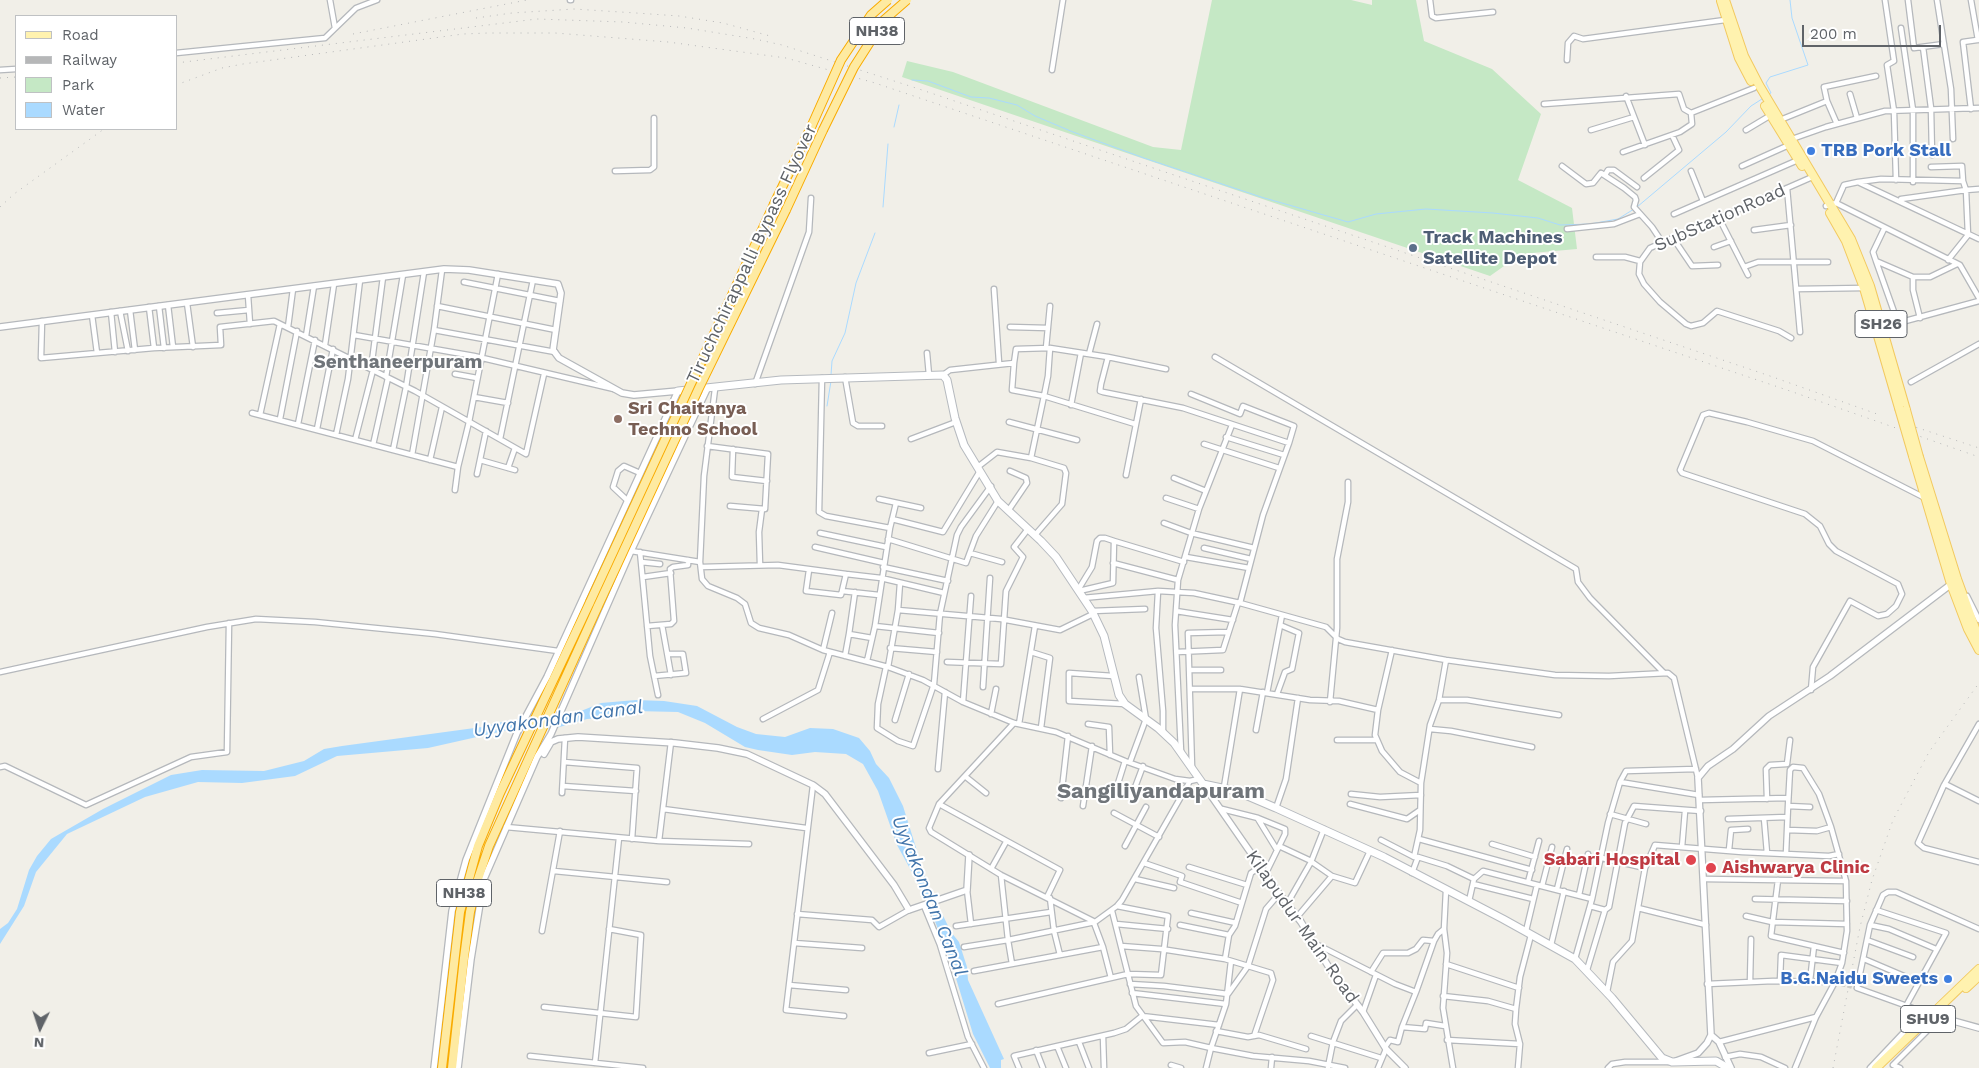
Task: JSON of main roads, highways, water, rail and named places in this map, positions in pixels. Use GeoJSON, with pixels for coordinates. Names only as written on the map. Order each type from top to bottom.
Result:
{"type":"FeatureCollection","features":[{"type":"Feature","properties":{"kind":"highway","name":"Tiruchchirappalli Bypass Flyover"},"geometry":{"type":"LineString","coordinates":[[442,1068],[460,912],[478,846],[500,792],[579,626],[841,60],[871,14],[888,0]]}},
{"type":"Feature","properties":{"kind":"highway","name":"Tiruchchirappalli Bypass Flyover"},"geometry":{"type":"LineString","coordinates":[[452,1068],[470,912],[489,846],[587,632],[596,622],[598,606],[698,390],[854,67],[884,20],[907,0]]}},
{"type":"Feature","properties":{"kind":"main road","name":"SH26"},"geometry":{"type":"LineString","coordinates":[[1720,0],[1739,58],[1852,239],[1870,286],[1902,409]]}},
{"type":"Feature","properties":{"kind":"main road","name":"SH26"},"geometry":{"type":"LineString","coordinates":[[1725,0],[1744,56],[1758,89]]}},
{"type":"Feature","properties":{"kind":"main road","name":"SH26"},"geometry":{"type":"LineString","coordinates":[[1772,111],[1780,120],[1798,160],[1831,204],[1846,241],[1864,288],[1916,456],[1937,516],[1941,542]]}},
{"type":"Feature","properties":{"kind":"main road"},"geometry":{"type":"LineString","coordinates":[[678,391],[822,378],[943,375],[947,380],[956,422],[964,445],[991,486],[998,501],[1028,528],[1061,564],[1092,613],[1104,636],[1119,695],[1125,704],[1163,732],[1181,751],[1201,781],[1224,787],[1324,829],[1469,901],[1576,959],[1607,992],[1662,1058],[1672,1062],[1709,1060],[1729,1068]]}},
{"type":"Feature","properties":{"kind":"main road","name":"SH26"},"geometry":{"type":"LineString","coordinates":[[1916,456],[1929,509],[1968,629],[1979,650]]}},
{"type":"Feature","properties":{"kind":"main road","name":"SH26"},"geometry":{"type":"LineString","coordinates":[[1954,582],[1960,591],[1979,639]]}},
{"type":"Feature","properties":{"kind":"main road","name":"SHU9"},"geometry":{"type":"LineString","coordinates":[[1883,1068],[1979,969]]}},
{"type":"Feature","properties":{"kind":"main road","name":"SHU9"},"geometry":{"type":"LineString","coordinates":[[1876,1068],[1979,976]]}},
{"type":"Feature","properties":{"kind":"water","name":"Uyyakondan Canal"},"geometry":{"type":"Polygon","coordinates":[[[636,700],[664,701],[697,706],[737,727],[756,734],[785,737],[810,728],[833,729],[859,738],[870,751],[876,764],[889,778],[903,806],[927,883],[951,932],[959,942],[967,967],[968,980],[1004,1059],[1001,1060],[1001,1068],[990,1068],[973,1034],[951,962],[925,896],[897,845],[878,791],[863,764],[846,754],[815,752],[792,755],[745,747],[705,723],[678,712],[634,711],[616,717],[587,719],[556,728],[508,730],[428,748],[337,756],[295,776],[242,783],[198,782],[145,797],[67,834],[36,872],[24,906],[0,944],[0,929],[8,923],[17,909],[29,870],[37,856],[51,839],[103,809],[171,775],[202,770],[264,771],[304,761],[324,749],[482,727],[506,721],[581,711],[601,703],[636,700]]]}},
{"type":"Feature","properties":{"kind":"waterway"},"geometry":{"type":"LineString","coordinates":[[1767,95],[1771,93],[1766,83],[1770,77],[1808,65],[1792,18],[1790,0]]}},
{"type":"Feature","properties":{"kind":"waterway"},"geometry":{"type":"LineString","coordinates":[[912,80],[928,81],[971,97],[989,98],[1017,105],[1035,116],[1073,132],[1144,158],[1261,197],[1348,222],[1376,214],[1426,209],[1538,218],[1560,225],[1590,224],[1618,219],[1634,209]]}},
{"type":"Feature","properties":{"kind":"waterway"},"geometry":{"type":"LineString","coordinates":[[1637,207],[1726,132],[1751,106],[1762,99]]}},
{"type":"Feature","properties":{"kind":"waterway"},"geometry":{"type":"LineString","coordinates":[[894,127],[899,105]]}},
{"type":"Feature","properties":{"kind":"waterway"},"geometry":{"type":"LineString","coordinates":[[883,207],[888,144]]}},
{"type":"Feature","properties":{"kind":"waterway"},"geometry":{"type":"LineString","coordinates":[[831,375],[832,361],[845,333],[856,283],[875,233]]}},
{"type":"Feature","properties":{"kind":"waterway"},"geometry":{"type":"LineString","coordinates":[[827,406],[831,381]]}},
{"type":"Feature","properties":{"kind":"tunnel"},"geometry":{"type":"LineString","coordinates":[[1835,982],[1857,988]]}},
{"type":"Feature","properties":{"kind":"railway"},"geometry":{"type":"LineString","coordinates":[[353,34],[527,0]]}},
{"type":"Feature","properties":{"kind":"railway"},"geometry":{"type":"LineString","coordinates":[[476,18],[512,13],[574,9],[679,16],[723,23],[770,36]]}},
{"type":"Feature","properties":{"kind":"railway"},"geometry":{"type":"LineString","coordinates":[[178,63],[537,19],[623,22],[687,28],[755,39],[782,45],[919,89],[1770,376],[1877,414]]}},
{"type":"Feature","properties":{"kind":"railway"},"geometry":{"type":"LineString","coordinates":[[178,84],[222,68],[243,64],[463,34],[555,33],[668,42],[786,58],[875,83],[1790,391],[1979,457]]}},
{"type":"Feature","properties":{"kind":"railway"},"geometry":{"type":"LineString","coordinates":[[0,78],[15,77]]}},
{"type":"Feature","properties":{"kind":"railway"},"geometry":{"type":"LineString","coordinates":[[0,207],[14,194],[103,130]]}},
{"type":"Feature","properties":{"kind":"railway"},"geometry":{"type":"LineString","coordinates":[[1903,423],[1979,448]]}},
{"type":"Feature","properties":{"kind":"railway"},"geometry":{"type":"LineString","coordinates":[[1833,1068],[1860,927],[1872,880],[1893,820],[1929,752],[1979,683]]}},
{"type":"Feature","properties":{"kind":"place","name":"TRB Pork Stall"},"geometry":{"type":"Point","coordinates":[1811,151]}},
{"type":"Feature","properties":{"kind":"place","name":"Track Machines Satellite Depot"},"geometry":{"type":"Point","coordinates":[1413,248]}},
{"type":"Feature","properties":{"kind":"place","name":"Sri Chaitanya Techno School"},"geometry":{"type":"Point","coordinates":[618,419]}},
{"type":"Feature","properties":{"kind":"place","name":"Sabari Hospital"},"geometry":{"type":"Point","coordinates":[1691,860]}},
{"type":"Feature","properties":{"kind":"place","name":"Aishwarya Clinic"},"geometry":{"type":"Point","coordinates":[1711,868]}},
{"type":"Feature","properties":{"kind":"place","name":"B.G.Naidu Sweets"},"geometry":{"type":"Point","coordinates":[1948,979]}},
{"type":"Feature","properties":{"kind":"district","name":"Senthaneerpuram"},"geometry":{"type":"Point","coordinates":[398,362]}},
{"type":"Feature","properties":{"kind":"district","name":"Sangiliyandapuram"},"geometry":{"type":"Point","coordinates":[1161,792]}}]}
